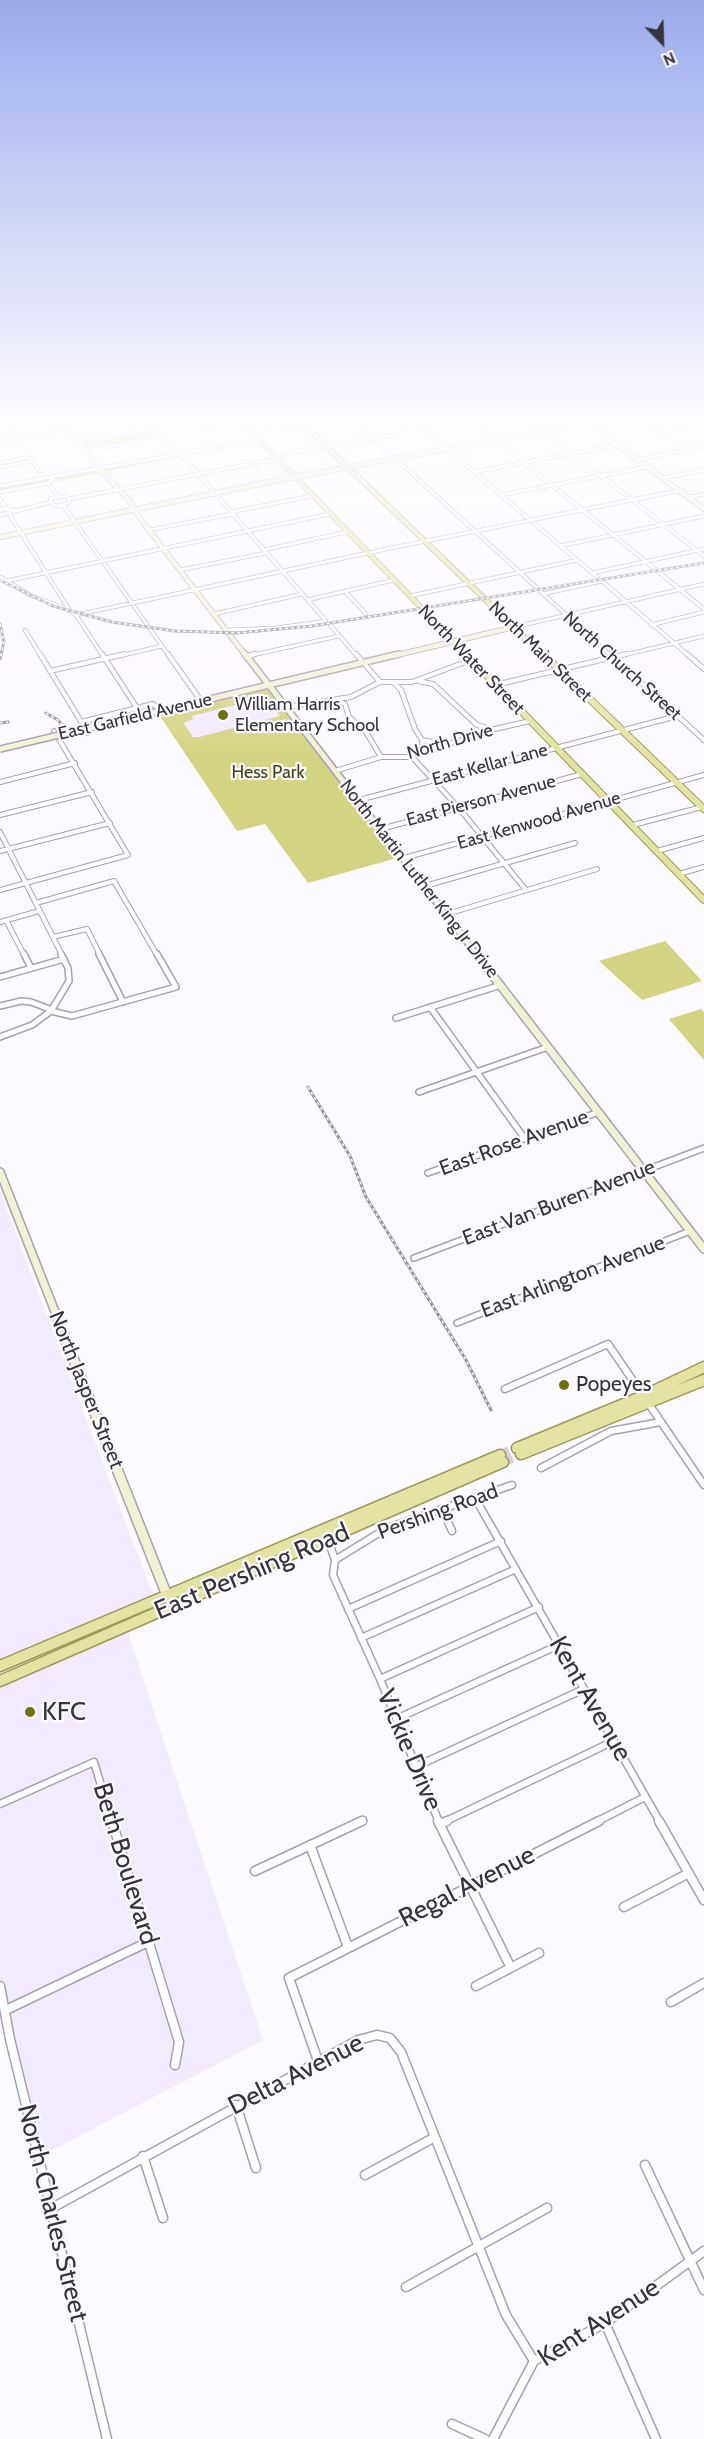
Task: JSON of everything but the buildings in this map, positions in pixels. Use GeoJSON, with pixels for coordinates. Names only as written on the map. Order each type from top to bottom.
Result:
{"type":"FeatureCollection","features":[{"type":"Feature","properties":{"kind":"main road","name":"North Water Street"},"geometry":{"type":"LineString","coordinates":[[349,534],[704,900]]}},
{"type":"Feature","properties":{"kind":"main road","name":"North Main Street"},"geometry":{"type":"LineString","coordinates":[[418,534],[674,783],[703,808]]}},
{"type":"Feature","properties":{"kind":"main road"},"geometry":{"type":"LineString","coordinates":[[646,1400],[704,1367]]}},
{"type":"Feature","properties":{"kind":"main road"},"geometry":{"type":"LineString","coordinates":[[519,1451],[646,1400],[704,1380]]}},
{"type":"Feature","properties":{"kind":"main road","name":"East Pershing Road"},"geometry":{"type":"LineString","coordinates":[[0,1681],[172,1607],[326,1535],[502,1459]]}},
{"type":"Feature","properties":{"kind":"main road","name":"East Pershing Road"},"geometry":{"type":"LineString","coordinates":[[0,1666],[167,1596],[326,1535]]}},
{"type":"Feature","properties":{"kind":"street"},"geometry":{"type":"LineString","coordinates":[[22,534],[69,610]]}},
{"type":"Feature","properties":{"kind":"street"},"geometry":{"type":"LineString","coordinates":[[83,534],[201,701]]}},
{"type":"Feature","properties":{"kind":"street","name":"North Martin Luther King Jr Drive"},"geometry":{"type":"LineString","coordinates":[[151,534],[704,1249]]}},
{"type":"Feature","properties":{"kind":"street"},"geometry":{"type":"LineString","coordinates":[[6,581],[233,534]]}},
{"type":"Feature","properties":{"kind":"street"},"geometry":{"type":"LineString","coordinates":[[249,534],[326,621]]}},
{"type":"Feature","properties":{"kind":"street"},"geometry":{"type":"LineString","coordinates":[[180,570],[339,534]]}},
{"type":"Feature","properties":{"kind":"street"},"geometry":{"type":"LineString","coordinates":[[76,615],[460,534]]}},
{"type":"Feature","properties":{"kind":"street","name":"North Church Street"},"geometry":{"type":"LineString","coordinates":[[477,534],[704,740]]}},
{"type":"Feature","properties":{"kind":"street"},"geometry":{"type":"LineString","coordinates":[[546,534],[597,578]]}},
{"type":"Feature","properties":{"kind":"street"},"geometry":{"type":"LineString","coordinates":[[560,546],[619,534]]}},
{"type":"Feature","properties":{"kind":"street"},"geometry":{"type":"LineString","coordinates":[[676,534],[704,556]]}},
{"type":"Feature","properties":{"kind":"street"},"geometry":{"type":"LineString","coordinates":[[614,535],[704,611]]}},
{"type":"Feature","properties":{"kind":"street"},"geometry":{"type":"LineString","coordinates":[[592,573],[704,549]]}},
{"type":"Feature","properties":{"kind":"street"},"geometry":{"type":"LineString","coordinates":[[410,596],[577,560]]}},
{"type":"Feature","properties":{"kind":"street"},"geometry":{"type":"LineString","coordinates":[[0,577],[76,615],[137,708]]}},
{"type":"Feature","properties":{"kind":"street"},"geometry":{"type":"LineString","coordinates":[[307,600],[394,580]]}},
{"type":"Feature","properties":{"kind":"street"},"geometry":{"type":"LineString","coordinates":[[540,591],[602,581],[704,669]]}},
{"type":"Feature","properties":{"kind":"street"},"geometry":{"type":"LineString","coordinates":[[514,627],[704,584]]}},
{"type":"Feature","properties":{"kind":"street"},"geometry":{"type":"LineString","coordinates":[[345,591],[366,614]]}},
{"type":"Feature","properties":{"kind":"street"},"geometry":{"type":"LineString","coordinates":[[214,614],[302,594]]}},
{"type":"Feature","properties":{"kind":"street"},"geometry":{"type":"LineString","coordinates":[[651,625],[704,611]]}},
{"type":"Feature","properties":{"kind":"street"},"geometry":{"type":"LineString","coordinates":[[226,630],[276,628],[326,621]]}},
{"type":"Feature","properties":{"kind":"street"},"geometry":{"type":"LineString","coordinates":[[330,625],[380,682]]}},
{"type":"Feature","properties":{"kind":"street","name":"East Garfield Avenue"},"geometry":{"type":"LineString","coordinates":[[0,749],[514,627]]}},
{"type":"Feature","properties":{"kind":"street"},"geometry":{"type":"LineString","coordinates":[[25,630],[88,733]]}},
{"type":"Feature","properties":{"kind":"street"},"geometry":{"type":"LineString","coordinates":[[247,657],[339,636]]}},
{"type":"Feature","properties":{"kind":"street"},"geometry":{"type":"LineString","coordinates":[[495,685],[704,636]]}},
{"type":"Feature","properties":{"kind":"street"},"geometry":{"type":"LineString","coordinates":[[50,671],[162,646]]}},
{"type":"Feature","properties":{"kind":"street"},"geometry":{"type":"LineString","coordinates":[[401,690],[414,681],[471,660]]}},
{"type":"Feature","properties":{"kind":"street"},"geometry":{"type":"LineString","coordinates":[[432,676],[433,684]]}},
{"type":"Feature","properties":{"kind":"street"},"geometry":{"type":"LineString","coordinates":[[392,681],[401,690],[415,729],[422,740],[423,751]]}},
{"type":"Feature","properties":{"kind":"street"},"geometry":{"type":"LineString","coordinates":[[286,707],[351,697],[380,682],[414,681],[433,684],[477,725],[492,730]]}},
{"type":"Feature","properties":{"kind":"street"},"geometry":{"type":"LineString","coordinates":[[345,704],[351,697]]}},
{"type":"Feature","properties":{"kind":"street"},"geometry":{"type":"LineString","coordinates":[[336,700],[345,704],[349,717],[366,732],[381,757]]}},
{"type":"Feature","properties":{"kind":"street"},"geometry":{"type":"LineString","coordinates":[[81,722],[153,704],[162,711]]}},
{"type":"Feature","properties":{"kind":"street","name":"East Kellar Lane"},"geometry":{"type":"LineString","coordinates":[[359,800],[556,746],[677,716]]}},
{"type":"Feature","properties":{"kind":"street","name":"North Drive"},"geometry":{"type":"LineString","coordinates":[[335,771],[381,757],[412,757],[423,751],[470,738],[477,733],[530,721]]}},
{"type":"Feature","properties":{"kind":"street"},"geometry":{"type":"LineString","coordinates":[[477,725],[477,733]]}},
{"type":"Feature","properties":{"kind":"street"},"geometry":{"type":"LineString","coordinates":[[0,890],[129,855],[54,731]]}},
{"type":"Feature","properties":{"kind":"street"},"geometry":{"type":"LineString","coordinates":[[422,740],[446,744]]}},
{"type":"Feature","properties":{"kind":"street"},"geometry":{"type":"LineString","coordinates":[[412,757],[458,807],[526,890]]}},
{"type":"Feature","properties":{"kind":"street"},"geometry":{"type":"LineString","coordinates":[[0,782],[75,763]]}},
{"type":"Feature","properties":{"kind":"street","name":"East Pierson Avenue"},"geometry":{"type":"LineString","coordinates":[[381,829],[582,774]]}},
{"type":"Feature","properties":{"kind":"street","name":"East Kenwood Avenue"},"geometry":{"type":"LineString","coordinates":[[404,858],[704,775]]}},
{"type":"Feature","properties":{"kind":"street"},"geometry":{"type":"LineString","coordinates":[[0,815],[92,792]]}},
{"type":"Feature","properties":{"kind":"street"},"geometry":{"type":"LineString","coordinates":[[633,825],[703,808]]}},
{"type":"Feature","properties":{"kind":"street"},"geometry":{"type":"LineString","coordinates":[[0,851],[110,823]]}},
{"type":"Feature","properties":{"kind":"street"},"geometry":{"type":"LineString","coordinates":[[0,832],[64,959],[68,968],[69,981],[52,1011],[32,1024],[0,1037]]}},
{"type":"Feature","properties":{"kind":"street"},"geometry":{"type":"LineString","coordinates":[[657,851],[704,838]]}},
{"type":"Feature","properties":{"kind":"street"},"geometry":{"type":"LineString","coordinates":[[425,886],[574,843]]}},
{"type":"Feature","properties":{"kind":"street"},"geometry":{"type":"LineString","coordinates":[[679,874],[704,867]]}},
{"type":"Feature","properties":{"kind":"street"},"geometry":{"type":"LineString","coordinates":[[447,914],[597,869]]}},
{"type":"Feature","properties":{"kind":"street"},"geometry":{"type":"LineString","coordinates":[[0,1006],[21,1001],[32,1002],[52,1011],[72,1016],[176,987],[114,881],[36,903]]}},
{"type":"Feature","properties":{"kind":"street"},"geometry":{"type":"LineString","coordinates":[[0,922],[39,911]]}},
{"type":"Feature","properties":{"kind":"street"},"geometry":{"type":"LineString","coordinates":[[6,920],[31,968]]}},
{"type":"Feature","properties":{"kind":"street"},"geometry":{"type":"LineString","coordinates":[[53,937],[87,929],[123,1002]]}},
{"type":"Feature","properties":{"kind":"street"},"geometry":{"type":"LineString","coordinates":[[0,977],[64,959]]}},
{"type":"Feature","properties":{"kind":"street"},"geometry":{"type":"LineString","coordinates":[[396,1018],[501,985]]}},
{"type":"Feature","properties":{"kind":"street"},"geometry":{"type":"LineString","coordinates":[[430,1007],[525,1139]]}},
{"type":"Feature","properties":{"kind":"street"},"geometry":{"type":"LineString","coordinates":[[419,1092],[548,1047]]}},
{"type":"Feature","properties":{"kind":"street","name":"East Rose Avenue"},"geometry":{"type":"LineString","coordinates":[[428,1173],[600,1112]]}},
{"type":"Feature","properties":{"kind":"street","name":"East Van Buren Avenue"},"geometry":{"type":"LineString","coordinates":[[414,1258],[704,1148]]}},
{"type":"Feature","properties":{"kind":"street","name":"North Jasper Street"},"geometry":{"type":"LineString","coordinates":[[0,1172],[172,1607]]}},
{"type":"Feature","properties":{"kind":"street","name":"East Arlington Avenue"},"geometry":{"type":"LineString","coordinates":[[457,1323],[690,1231]]}},
{"type":"Feature","properties":{"kind":"street"},"geometry":{"type":"LineString","coordinates":[[505,1389],[608,1344],[704,1485]]}},
{"type":"Feature","properties":{"kind":"street"},"geometry":{"type":"LineString","coordinates":[[541,1468],[611,1431],[661,1422]]}},
{"type":"Feature","properties":{"kind":"street","name":"Pershing Road"},"geometry":{"type":"LineString","coordinates":[[335,1560],[387,1528],[512,1485]]}},
{"type":"Feature","properties":{"kind":"street","name":"Kent Avenue"},"geometry":{"type":"LineString","coordinates":[[475,1498],[704,1900]]}},
{"type":"Feature","properties":{"kind":"street"},"geometry":{"type":"LineString","coordinates":[[442,1509],[452,1531]]}},
{"type":"Feature","properties":{"kind":"street","name":"Vickie Drive"},"geometry":{"type":"LineString","coordinates":[[326,1535],[335,1560],[333,1575],[380,1679],[440,1824],[510,1966]]}},
{"type":"Feature","properties":{"kind":"street"},"geometry":{"type":"LineString","coordinates":[[348,1609],[501,1541]]}},
{"type":"Feature","properties":{"kind":"street"},"geometry":{"type":"LineString","coordinates":[[362,1638],[516,1569]]}},
{"type":"Feature","properties":{"kind":"street"},"geometry":{"type":"LineString","coordinates":[[380,1679],[538,1607]]}},
{"type":"Feature","properties":{"kind":"street"},"geometry":{"type":"LineString","coordinates":[[396,1719],[559,1646]]}},
{"type":"Feature","properties":{"kind":"street"},"geometry":{"type":"LineString","coordinates":[[415,1767],[585,1689]]}},
{"type":"Feature","properties":{"kind":"street"},"geometry":{"type":"LineString","coordinates":[[440,1824],[614,1741]]}},
{"type":"Feature","properties":{"kind":"street","name":"Beth Boulevard"},"geometry":{"type":"LineString","coordinates":[[0,1804],[94,1762],[179,2042],[175,2065]]}},
{"type":"Feature","properties":{"kind":"street","name":"Regal Avenue"},"geometry":{"type":"LineString","coordinates":[[318,2061],[289,1978],[645,1797]]}},
{"type":"Feature","properties":{"kind":"street"},"geometry":{"type":"LineString","coordinates":[[255,1870],[363,1820]]}},
{"type":"Feature","properties":{"kind":"street"},"geometry":{"type":"LineString","coordinates":[[310,1845],[348,1947]]}},
{"type":"Feature","properties":{"kind":"street"},"geometry":{"type":"LineString","coordinates":[[624,1907],[689,1874]]}},
{"type":"Feature","properties":{"kind":"street"},"geometry":{"type":"LineString","coordinates":[[6,2010],[150,1941]]}},
{"type":"Feature","properties":{"kind":"street"},"geometry":{"type":"LineString","coordinates":[[476,1986],[510,1966],[539,1953]]}},
{"type":"Feature","properties":{"kind":"street"},"geometry":{"type":"LineString","coordinates":[[671,2002],[704,1983]]}},
{"type":"Feature","properties":{"kind":"street","name":"North Charles Street"},"geometry":{"type":"LineString","coordinates":[[0,1986],[10,2039],[107,2439]]}},
{"type":"Feature","properties":{"kind":"street","name":"Delta Avenue"},"geometry":{"type":"LineString","coordinates":[[52,2208],[358,2040],[377,2035],[390,2038],[401,2052],[506,2315],[534,2361]]}},
{"type":"Feature","properties":{"kind":"street"},"geometry":{"type":"LineString","coordinates":[[236,2105],[256,2168]]}},
{"type":"Feature","properties":{"kind":"street"},"geometry":{"type":"LineString","coordinates":[[365,2175],[435,2137]]}},
{"type":"Feature","properties":{"kind":"street"},"geometry":{"type":"LineString","coordinates":[[143,2156],[163,2218]]}},
{"type":"Feature","properties":{"kind":"street"},"geometry":{"type":"LineString","coordinates":[[645,2165],[704,2290]]}},
{"type":"Feature","properties":{"kind":"street"},"geometry":{"type":"LineString","coordinates":[[406,2287],[547,2208]]}},
{"type":"Feature","properties":{"kind":"street","name":"Kent Avenue"},"geometry":{"type":"LineString","coordinates":[[493,2439],[534,2361],[605,2323],[704,2251]]}},
{"type":"Feature","properties":{"kind":"street"},"geometry":{"type":"LineString","coordinates":[[605,2323],[656,2439]]}},
{"type":"Feature","properties":{"kind":"street"},"geometry":{"type":"LineString","coordinates":[[452,2424],[485,2439]]}},
{"type":"Feature","properties":{"kind":"shaded area","name":"William Harris Elementary School"},"geometry":{"type":"Polygon","coordinates":[[[267,688],[288,716],[178,743],[158,713],[267,688]]]}},
{"type":"Feature","properties":{"kind":"shaded area"},"geometry":{"type":"Polygon","coordinates":[[[0,1192],[155,1600],[122,1615],[263,2040],[39,2157],[0,1986],[0,1192]]]}},
{"type":"Feature","properties":{"kind":"green space","name":"Hess Park"},"geometry":{"type":"Polygon","coordinates":[[[267,688],[397,858],[308,883],[265,824],[237,831],[158,713],[267,688]],[[266,697],[250,702],[250,704],[241,706],[239,704],[192,716],[193,719],[183,723],[193,737],[199,737],[280,716],[266,697]]]}},
{"type":"Feature","properties":{"kind":"green space"},"geometry":{"type":"Polygon","coordinates":[[[665,941],[702,981],[642,1000],[599,961],[665,941]]]}},
{"type":"Feature","properties":{"kind":"green space"},"geometry":{"type":"Polygon","coordinates":[[[701,1009],[704,1012],[704,1060],[669,1019],[701,1009]]]}},
{"type":"Feature","properties":{"kind":"tunnel"},"geometry":{"type":"LineString","coordinates":[[500,1455],[517,1448]]}},
{"type":"Feature","properties":{"kind":"tunnel"},"geometry":{"type":"LineString","coordinates":[[503,1462],[521,1454]]}},
{"type":"Feature","properties":{"kind":"railway"},"geometry":{"type":"LineString","coordinates":[[0,580],[53,606],[112,622],[175,631],[237,633],[312,626],[704,563]]}},
{"type":"Feature","properties":{"kind":"railway"},"geometry":{"type":"LineString","coordinates":[[0,624],[4,642],[0,659]]}},
{"type":"Feature","properties":{"kind":"railway"},"geometry":{"type":"LineString","coordinates":[[46,713],[58,720],[67,731]]}},
{"type":"Feature","properties":{"kind":"railway"},"geometry":{"type":"LineString","coordinates":[[0,723],[8,722]]}},
{"type":"Feature","properties":{"kind":"railway"},"geometry":{"type":"LineString","coordinates":[[308,1087],[350,1156],[366,1197],[466,1360],[491,1410]]}},
{"type":"Feature","properties":{"kind":"place","name":"William Harris Elementary School"},"geometry":{"type":"Point","coordinates":[223,715]}},
{"type":"Feature","properties":{"kind":"place","name":"Popeyes"},"geometry":{"type":"Point","coordinates":[564,1385]}},
{"type":"Feature","properties":{"kind":"place","name":"KFC"},"geometry":{"type":"Point","coordinates":[30,1712]}}]}
